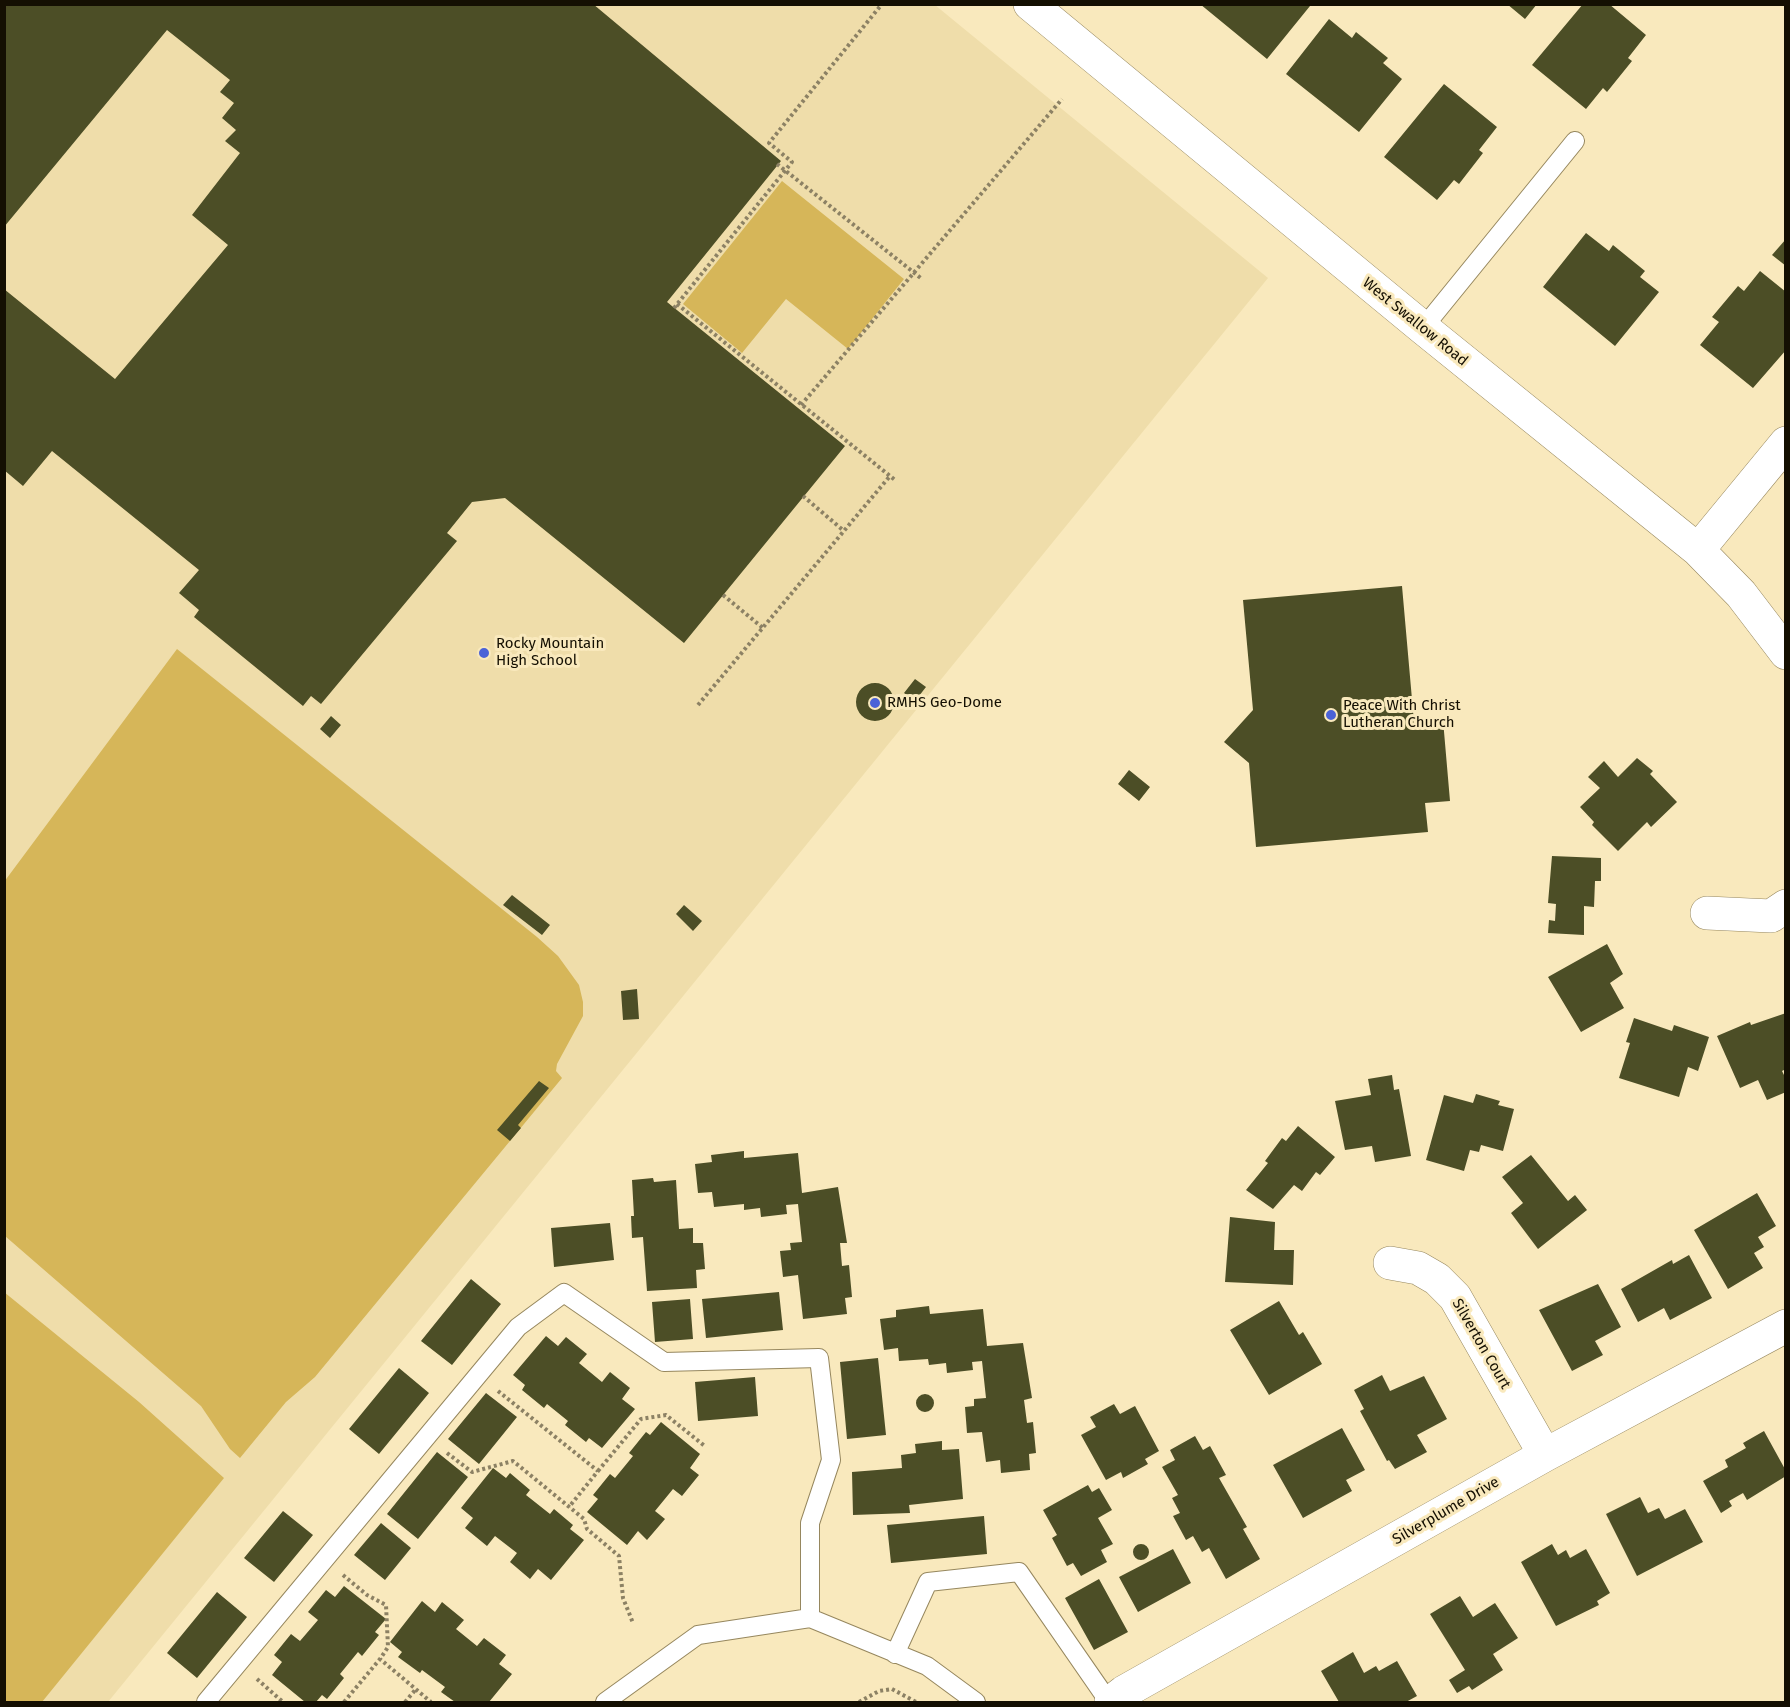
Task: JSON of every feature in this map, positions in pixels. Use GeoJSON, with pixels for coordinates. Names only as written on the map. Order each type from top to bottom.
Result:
{"type":"FeatureCollection","features":[{"type":"Feature","properties":{"kind":"street","name":"West Swallow Road"},"geometry":{"type":"LineString","coordinates":[[1030,4],[1423,328],[1698,550],[1741,594],[1785,653]]}},
{"type":"Feature","properties":{"kind":"street"},"geometry":{"type":"LineString","coordinates":[[1698,550],[1785,443]]}},
{"type":"Feature","properties":{"kind":"street"},"geometry":{"type":"LineString","coordinates":[[1707,913],[1771,915],[1785,906]]}},
{"type":"Feature","properties":{"kind":"street","name":"Silverton Court"},"geometry":{"type":"LineString","coordinates":[[1390,1263],[1418,1268],[1437,1279],[1455,1297],[1545,1455]]}},
{"type":"Feature","properties":{"kind":"street","name":"Silverplume Drive"},"geometry":{"type":"LineString","coordinates":[[1110,1702],[1545,1455],[1785,1326]]}},
{"type":"Feature","properties":{"kind":"lane"},"geometry":{"type":"LineString","coordinates":[[1423,328],[1575,141]]}},
{"type":"Feature","properties":{"kind":"lane"},"geometry":{"type":"LineString","coordinates":[[206,1702],[518,1327],[564,1293],[664,1362],[819,1358],[831,1460],[810,1523],[810,1618]]}},
{"type":"Feature","properties":{"kind":"lane"},"geometry":{"type":"LineString","coordinates":[[895,1654],[928,1582],[1019,1572],[1110,1702]]}},
{"type":"Feature","properties":{"kind":"lane"},"geometry":{"type":"LineString","coordinates":[[605,1702],[698,1635],[810,1618],[927,1666],[976,1702]]}},
{"type":"Feature","properties":{"kind":"path"},"geometry":{"type":"LineString","coordinates":[[882,4],[769,143],[792,162],[676,306],[895,480]]}},
{"type":"Feature","properties":{"kind":"path"},"geometry":{"type":"LineString","coordinates":[[801,405],[1062,99]]}},
{"type":"Feature","properties":{"kind":"path"},"geometry":{"type":"LineString","coordinates":[[777,164],[922,279]]}},
{"type":"Feature","properties":{"kind":"path"},"geometry":{"type":"LineString","coordinates":[[698,705],[890,476]]}},
{"type":"Feature","properties":{"kind":"path"},"geometry":{"type":"LineString","coordinates":[[803,496],[844,531]]}},
{"type":"Feature","properties":{"kind":"path"},"geometry":{"type":"LineString","coordinates":[[723,595],[763,628]]}},
{"type":"Feature","properties":{"kind":"path"},"geometry":{"type":"LineString","coordinates":[[478,1375],[598,1471]]}},
{"type":"Feature","properties":{"kind":"path"},"geometry":{"type":"LineString","coordinates":[[569,1507],[641,1419],[666,1415],[706,1447]]}},
{"type":"Feature","properties":{"kind":"path"},"geometry":{"type":"LineString","coordinates":[[427,1437],[472,1472],[513,1461],[584,1519],[587,1529],[620,1556],[623,1598],[633,1623]]}},
{"type":"Feature","properties":{"kind":"path"},"geometry":{"type":"LineString","coordinates":[[325,1560],[367,1595],[386,1605],[388,1647],[344,1702]]}},
{"type":"Feature","properties":{"kind":"path"},"geometry":{"type":"LineString","coordinates":[[380,1659],[432,1702]]}},
{"type":"Feature","properties":{"kind":"path"},"geometry":{"type":"LineString","coordinates":[[240,1662],[283,1702]]}},
{"type":"Feature","properties":{"kind":"path"},"geometry":{"type":"LineString","coordinates":[[405,1702],[416,1689]]}},
{"type":"Feature","properties":{"kind":"path"},"geometry":{"type":"LineString","coordinates":[[859,1702],[879,1691],[892,1689],[916,1702]]}},
{"type":"Feature","properties":{"kind":"shaded area","name":"Rocky Mountain High School"},"geometry":{"type":"Polygon","coordinates":[[[5,5],[935,5],[1268,278],[108,1702],[5,1702],[5,5]]]}},
{"type":"Feature","properties":{"kind":"shaded area"},"geometry":{"type":"Polygon","coordinates":[[[782,181],[904,279],[848,349],[786,299],[742,353],[683,304],[782,181]]]}},
{"type":"Feature","properties":{"kind":"shaded area"},"geometry":{"type":"Polygon","coordinates":[[[177,649],[537,937],[558,956],[579,985],[583,1002],[583,1016],[557,1064],[556,1071],[562,1078],[315,1377],[286,1402],[240,1458],[230,1449],[201,1406],[5,1236],[4,882],[177,649]]]}},
{"type":"Feature","properties":{"kind":"shaded area"},"geometry":{"type":"Polygon","coordinates":[[[4,1292],[139,1402],[224,1478],[42,1702],[5,1702],[4,1292]]]}},
{"type":"Feature","properties":{"kind":"building"},"geometry":{"type":"Polygon","coordinates":[[[4,4],[593,4],[781,161],[667,302],[845,446],[684,643],[505,498],[472,502],[447,533],[457,541],[321,704],[311,696],[303,706],[194,617],[199,610],[179,593],[199,570],[52,451],[23,486],[4,470],[4,289],[115,379],[228,245],[192,215],[240,153],[225,141],[236,130],[222,118],[234,103],[220,92],[230,80],[167,30],[4,227],[4,4]]]}},
{"type":"Feature","properties":{"kind":"building"},"geometry":{"type":"Polygon","coordinates":[[[1200,4],[1309,4],[1310,6],[1267,59],[1200,4]]]}},
{"type":"Feature","properties":{"kind":"building"},"geometry":{"type":"Polygon","coordinates":[[[1507,4],[1537,4],[1525,19],[1507,4]]]}},
{"type":"Feature","properties":{"kind":"building"},"geometry":{"type":"Polygon","coordinates":[[[1583,4],[1609,4],[1646,35],[1628,58],[1632,61],[1607,92],[1603,88],[1586,109],[1532,65],[1583,4]]]}},
{"type":"Feature","properties":{"kind":"building"},"geometry":{"type":"Polygon","coordinates":[[[1329,19],[1352,38],[1356,32],[1388,58],[1383,63],[1402,79],[1359,132],[1286,74],[1329,19]]]}},
{"type":"Feature","properties":{"kind":"building"},"geometry":{"type":"Polygon","coordinates":[[[1444,84],[1497,127],[1479,150],[1483,153],[1459,184],[1454,180],[1437,200],[1384,157],[1444,84]]]}},
{"type":"Feature","properties":{"kind":"building"},"geometry":{"type":"Polygon","coordinates":[[[1586,233],[1609,251],[1613,245],[1645,271],[1640,277],[1659,292],[1615,346],[1543,287],[1586,233]]]}},
{"type":"Feature","properties":{"kind":"building"},"geometry":{"type":"Polygon","coordinates":[[[1786,239],[1786,266],[1772,255],[1786,239]]]}},
{"type":"Feature","properties":{"kind":"building"},"geometry":{"type":"Polygon","coordinates":[[[1760,271],[1786,292],[1786,350],[1753,388],[1700,345],[1719,322],[1712,317],[1738,286],[1744,291],[1760,271]]]}},
{"type":"Feature","properties":{"kind":"building","name":"Peace With Christ Lutheran Church"},"geometry":{"type":"Polygon","coordinates":[[[1402,586],[1414,722],[1443,720],[1450,801],[1425,803],[1428,832],[1256,847],[1249,763],[1224,742],[1253,710],[1243,600],[1402,586]]]}},
{"type":"Feature","properties":{"kind":"building"},"geometry":{"type":"Polygon","coordinates":[[[915,679],[926,687],[915,701],[904,693],[915,679]]]}},
{"type":"Feature","properties":{"kind":"building","name":"RMHS Geo-Dome"},"geometry":{"type":"Polygon","coordinates":[[[875,683],[889,688],[894,702],[889,716],[875,721],[861,716],[856,702],[861,688],[875,683]]]}},
{"type":"Feature","properties":{"kind":"building"},"geometry":{"type":"Polygon","coordinates":[[[331,716],[341,725],[330,738],[320,729],[331,716]]]}},
{"type":"Feature","properties":{"kind":"building"},"geometry":{"type":"Polygon","coordinates":[[[1637,758],[1653,771],[1650,774],[1677,802],[1651,827],[1647,822],[1618,851],[1592,825],[1594,822],[1580,807],[1600,788],[1588,777],[1604,761],[1618,777],[1637,758]]]}},
{"type":"Feature","properties":{"kind":"building"},"geometry":{"type":"Polygon","coordinates":[[[1129,770],[1150,787],[1139,801],[1118,784],[1129,770]]]}},
{"type":"Feature","properties":{"kind":"building"},"geometry":{"type":"Polygon","coordinates":[[[1552,856],[1601,858],[1601,881],[1595,881],[1594,907],[1584,906],[1584,935],[1548,933],[1549,920],[1555,921],[1556,904],[1548,903],[1552,856]]]}},
{"type":"Feature","properties":{"kind":"building"},"geometry":{"type":"Polygon","coordinates":[[[512,895],[550,925],[542,935],[503,905],[512,895]]]}},
{"type":"Feature","properties":{"kind":"building"},"geometry":{"type":"Polygon","coordinates":[[[684,905],[702,921],[693,931],[676,914],[684,905]]]}},
{"type":"Feature","properties":{"kind":"building"},"geometry":{"type":"Polygon","coordinates":[[[1607,944],[1623,974],[1610,983],[1624,1008],[1581,1032],[1548,977],[1607,944]]]}},
{"type":"Feature","properties":{"kind":"building"},"geometry":{"type":"Polygon","coordinates":[[[637,989],[639,1019],[623,1020],[621,991],[637,989]]]}},
{"type":"Feature","properties":{"kind":"building"},"geometry":{"type":"Polygon","coordinates":[[[1786,1013],[1786,1069],[1782,1071],[1786,1079],[1786,1092],[1767,1100],[1758,1080],[1740,1088],[1717,1036],[1750,1022],[1751,1025],[1786,1013]]]}},
{"type":"Feature","properties":{"kind":"building"},"geometry":{"type":"Polygon","coordinates":[[[1634,1018],[1672,1031],[1674,1025],[1709,1037],[1698,1071],[1688,1067],[1679,1097],[1619,1078],[1630,1043],[1626,1042],[1634,1018]]]}},
{"type":"Feature","properties":{"kind":"building"},"geometry":{"type":"Polygon","coordinates":[[[1392,1075],[1394,1090],[1399,1089],[1411,1156],[1375,1162],[1372,1146],[1345,1150],[1335,1101],[1371,1095],[1368,1079],[1392,1075]]]}},
{"type":"Feature","properties":{"kind":"building"},"geometry":{"type":"Polygon","coordinates":[[[539,1081],[549,1088],[518,1125],[521,1128],[510,1141],[497,1130],[539,1081]]]}},
{"type":"Feature","properties":{"kind":"building"},"geometry":{"type":"Polygon","coordinates":[[[1476,1094],[1500,1101],[1498,1105],[1514,1109],[1503,1151],[1481,1145],[1479,1152],[1470,1150],[1464,1171],[1426,1160],[1444,1095],[1473,1103],[1476,1094]]]}},
{"type":"Feature","properties":{"kind":"building"},"geometry":{"type":"Polygon","coordinates":[[[1298,1126],[1335,1157],[1320,1175],[1316,1172],[1302,1191],[1294,1185],[1273,1209],[1246,1190],[1268,1163],[1265,1161],[1282,1138],[1286,1141],[1298,1126]]]}},
{"type":"Feature","properties":{"kind":"building"},"geometry":{"type":"Polygon","coordinates":[[[744,1151],[744,1158],[798,1153],[802,1193],[838,1187],[847,1243],[840,1243],[842,1266],[849,1265],[852,1297],[845,1298],[847,1314],[803,1319],[798,1275],[783,1277],[780,1251],[791,1250],[790,1243],[802,1242],[798,1204],[786,1205],[787,1214],[761,1217],[760,1208],[744,1210],[744,1204],[714,1207],[712,1192],[698,1193],[695,1164],[712,1162],[711,1155],[744,1151]]]}},
{"type":"Feature","properties":{"kind":"building"},"geometry":{"type":"Polygon","coordinates":[[[1531,1155],[1568,1201],[1575,1195],[1587,1210],[1538,1249],[1511,1213],[1523,1203],[1502,1177],[1531,1155]]]}},
{"type":"Feature","properties":{"kind":"building"},"geometry":{"type":"Polygon","coordinates":[[[653,1178],[654,1182],[676,1180],[679,1229],[693,1228],[693,1243],[703,1243],[705,1269],[696,1270],[697,1288],[647,1291],[643,1237],[632,1238],[631,1216],[634,1216],[632,1180],[653,1178]]]}},
{"type":"Feature","properties":{"kind":"building"},"geometry":{"type":"Polygon","coordinates":[[[1757,1193],[1776,1226],[1758,1237],[1764,1247],[1754,1253],[1763,1268],[1728,1289],[1694,1230],[1757,1193]]]}},
{"type":"Feature","properties":{"kind":"building"},"geometry":{"type":"Polygon","coordinates":[[[1230,1217],[1275,1222],[1274,1250],[1294,1250],[1293,1285],[1225,1282],[1230,1217]]]}},
{"type":"Feature","properties":{"kind":"building"},"geometry":{"type":"Polygon","coordinates":[[[610,1223],[614,1260],[554,1267],[551,1228],[610,1223]]]}},
{"type":"Feature","properties":{"kind":"building"},"geometry":{"type":"Polygon","coordinates":[[[1689,1255],[1712,1298],[1670,1320],[1664,1308],[1638,1322],[1621,1289],[1672,1260],[1673,1264],[1689,1255]]]}},
{"type":"Feature","properties":{"kind":"building"},"geometry":{"type":"Polygon","coordinates":[[[471,1279],[501,1304],[452,1365],[421,1341],[471,1279]]]}},
{"type":"Feature","properties":{"kind":"building"},"geometry":{"type":"Polygon","coordinates":[[[1598,1284],[1621,1327],[1595,1341],[1603,1355],[1572,1371],[1539,1310],[1598,1284]]]}},
{"type":"Feature","properties":{"kind":"building"},"geometry":{"type":"Polygon","coordinates":[[[779,1292],[783,1330],[706,1338],[702,1299],[779,1292]]]}},
{"type":"Feature","properties":{"kind":"building"},"geometry":{"type":"Polygon","coordinates":[[[690,1299],[693,1339],[655,1342],[652,1302],[690,1299]]]}},
{"type":"Feature","properties":{"kind":"building"},"geometry":{"type":"Polygon","coordinates":[[[1279,1301],[1299,1335],[1303,1332],[1322,1364],[1269,1395],[1230,1330],[1279,1301]]]}},
{"type":"Feature","properties":{"kind":"building"},"geometry":{"type":"Polygon","coordinates":[[[929,1306],[930,1314],[983,1309],[987,1346],[1023,1343],[1032,1398],[1024,1400],[1027,1423],[1033,1422],[1036,1453],[1029,1454],[1030,1470],[1001,1473],[1000,1460],[986,1462],[982,1432],[967,1433],[965,1407],[974,1406],[974,1399],[986,1398],[982,1361],[972,1362],[973,1370],[947,1373],[946,1363],[929,1365],[928,1359],[899,1361],[898,1348],[884,1350],[880,1319],[896,1317],[896,1310],[929,1306]]]}},
{"type":"Feature","properties":{"kind":"building"},"geometry":{"type":"Polygon","coordinates":[[[546,1336],[558,1346],[566,1337],[587,1354],[579,1363],[602,1382],[610,1372],[630,1388],[622,1399],[635,1409],[602,1448],[589,1438],[586,1442],[565,1425],[568,1421],[547,1404],[544,1408],[522,1390],[525,1385],[513,1375],[546,1336]]]}},
{"type":"Feature","properties":{"kind":"building"},"geometry":{"type":"Polygon","coordinates":[[[878,1358],[886,1435],[847,1439],[840,1362],[878,1358]]]}},
{"type":"Feature","properties":{"kind":"building"},"geometry":{"type":"Polygon","coordinates":[[[399,1368],[429,1393],[379,1454],[349,1429],[399,1368]]]}},
{"type":"Feature","properties":{"kind":"building"},"geometry":{"type":"Polygon","coordinates":[[[1382,1375],[1390,1391],[1424,1376],[1447,1419],[1417,1435],[1427,1452],[1395,1469],[1389,1460],[1387,1461],[1360,1411],[1364,1409],[1354,1390],[1382,1375]]]}},
{"type":"Feature","properties":{"kind":"building"},"geometry":{"type":"Polygon","coordinates":[[[755,1377],[758,1416],[698,1421],[695,1382],[755,1377]]]}},
{"type":"Feature","properties":{"kind":"building"},"geometry":{"type":"Polygon","coordinates":[[[486,1393],[517,1417],[479,1464],[448,1439],[486,1393]]]}},
{"type":"Feature","properties":{"kind":"building"},"geometry":{"type":"Polygon","coordinates":[[[925,1394],[931,1397],[934,1403],[931,1409],[925,1412],[919,1409],[916,1403],[919,1397],[925,1394]]]}},
{"type":"Feature","properties":{"kind":"building"},"geometry":{"type":"Polygon","coordinates":[[[1114,1404],[1120,1414],[1135,1406],[1159,1451],[1145,1459],[1148,1464],[1123,1478],[1121,1472],[1106,1480],[1081,1435],[1096,1427],[1090,1417],[1114,1404]]]}},
{"type":"Feature","properties":{"kind":"building"},"geometry":{"type":"Polygon","coordinates":[[[661,1422],[700,1454],[690,1468],[699,1475],[682,1496],[673,1489],[655,1511],[665,1519],[647,1540],[638,1531],[627,1545],[587,1512],[598,1499],[593,1495],[610,1474],[615,1478],[633,1456],[629,1453],[646,1432],[650,1435],[661,1422]]]}},
{"type":"Feature","properties":{"kind":"building"},"geometry":{"type":"Polygon","coordinates":[[[1342,1428],[1365,1470],[1346,1480],[1352,1491],[1303,1518],[1273,1465],[1342,1428]]]}},
{"type":"Feature","properties":{"kind":"building"},"geometry":{"type":"Polygon","coordinates":[[[1764,1431],[1786,1471],[1786,1476],[1747,1500],[1743,1493],[1729,1501],[1732,1506],[1721,1513],[1703,1481],[1728,1467],[1725,1460],[1746,1448],[1743,1443],[1764,1431]]]}},
{"type":"Feature","properties":{"kind":"building"},"geometry":{"type":"Polygon","coordinates":[[[1195,1436],[1203,1450],[1210,1446],[1226,1475],[1219,1478],[1247,1527],[1243,1529],[1260,1559],[1226,1579],[1209,1548],[1202,1552],[1193,1536],[1186,1540],[1173,1516],[1180,1513],[1172,1498],[1178,1495],[1162,1467],[1175,1460],[1170,1450],[1195,1436]]]}},
{"type":"Feature","properties":{"kind":"building"},"geometry":{"type":"Polygon","coordinates":[[[942,1441],[942,1450],[959,1449],[963,1499],[909,1505],[910,1513],[853,1515],[852,1472],[902,1468],[901,1455],[916,1453],[915,1444],[942,1441]]]}},
{"type":"Feature","properties":{"kind":"building"},"geometry":{"type":"Polygon","coordinates":[[[437,1452],[468,1477],[418,1539],[387,1514],[437,1452]]]}},
{"type":"Feature","properties":{"kind":"building"},"geometry":{"type":"Polygon","coordinates":[[[493,1468],[506,1478],[510,1473],[530,1490],[526,1495],[550,1514],[554,1509],[573,1525],[570,1529],[584,1540],[551,1580],[538,1569],[530,1579],[510,1562],[517,1553],[495,1536],[487,1546],[465,1528],[473,1518],[461,1508],[493,1468]]]}},
{"type":"Feature","properties":{"kind":"building"},"geometry":{"type":"Polygon","coordinates":[[[1088,1485],[1092,1492],[1099,1488],[1112,1510],[1098,1518],[1113,1544],[1101,1550],[1107,1562],[1081,1576],[1073,1563],[1067,1566],[1052,1538],[1057,1535],[1043,1510],[1088,1485]]]}},
{"type":"Feature","properties":{"kind":"building"},"geometry":{"type":"Polygon","coordinates":[[[1640,1497],[1648,1513],[1659,1508],[1665,1519],[1685,1509],[1703,1542],[1637,1576],[1606,1514],[1640,1497]]]}},
{"type":"Feature","properties":{"kind":"building"},"geometry":{"type":"Polygon","coordinates":[[[283,1511],[313,1535],[274,1582],[244,1558],[283,1511]]]}},
{"type":"Feature","properties":{"kind":"building"},"geometry":{"type":"Polygon","coordinates":[[[984,1516],[987,1554],[891,1563],[887,1525],[984,1516]]]}},
{"type":"Feature","properties":{"kind":"building"},"geometry":{"type":"Polygon","coordinates":[[[381,1523],[411,1548],[385,1580],[354,1555],[381,1523]]]}},
{"type":"Feature","properties":{"kind":"building"},"geometry":{"type":"Polygon","coordinates":[[[1141,1544],[1147,1546],[1149,1552],[1147,1558],[1141,1560],[1135,1558],[1133,1552],[1135,1546],[1141,1544]]]}},
{"type":"Feature","properties":{"kind":"building"},"geometry":{"type":"Polygon","coordinates":[[[1552,1544],[1558,1555],[1566,1550],[1570,1558],[1586,1549],[1610,1593],[1597,1601],[1599,1605],[1556,1626],[1521,1562],[1552,1544]]]}},
{"type":"Feature","properties":{"kind":"building"},"geometry":{"type":"Polygon","coordinates":[[[1173,1549],[1191,1583],[1138,1612],[1119,1577],[1173,1549]]]}},
{"type":"Feature","properties":{"kind":"building"},"geometry":{"type":"Polygon","coordinates":[[[1099,1579],[1128,1632],[1094,1650],[1065,1598],[1099,1579]]]}},
{"type":"Feature","properties":{"kind":"building"},"geometry":{"type":"Polygon","coordinates":[[[344,1586],[386,1619],[375,1632],[379,1635],[362,1656],[358,1652],[340,1674],[344,1678],[327,1699],[322,1695],[316,1702],[305,1702],[272,1675],[282,1662],[274,1655],[291,1634],[300,1641],[318,1620],[308,1612],[326,1590],[335,1597],[344,1586]]]}},
{"type":"Feature","properties":{"kind":"building"},"geometry":{"type":"Polygon","coordinates":[[[217,1592],[247,1617],[197,1678],[167,1653],[217,1592]]]}},
{"type":"Feature","properties":{"kind":"building"},"geometry":{"type":"Polygon","coordinates":[[[1460,1596],[1473,1617],[1495,1603],[1518,1638],[1493,1654],[1503,1670],[1472,1690],[1469,1686],[1457,1693],[1449,1680],[1465,1670],[1430,1614],[1460,1596]]]}},
{"type":"Feature","properties":{"kind":"building"},"geometry":{"type":"Polygon","coordinates":[[[422,1601],[435,1612],[442,1602],[464,1620],[456,1629],[477,1646],[484,1638],[506,1655],[499,1664],[512,1674],[489,1702],[455,1702],[441,1692],[445,1687],[422,1670],[420,1673],[398,1657],[402,1652],[390,1642],[422,1601]]]}},
{"type":"Feature","properties":{"kind":"building"},"geometry":{"type":"Polygon","coordinates":[[[1353,1652],[1364,1673],[1376,1666],[1379,1671],[1397,1661],[1417,1696],[1406,1702],[1339,1702],[1321,1671],[1353,1652]]]}},
{"type":"Feature","properties":{"kind":"place","name":"Rocky Mountain High School"},"geometry":{"type":"Point","coordinates":[484,653]}},
{"type":"Feature","properties":{"kind":"place","name":"RMHS Geo-Dome"},"geometry":{"type":"Point","coordinates":[875,703]}},
{"type":"Feature","properties":{"kind":"place","name":"Peace With Christ Lutheran Church"},"geometry":{"type":"Point","coordinates":[1331,715]}}]}
